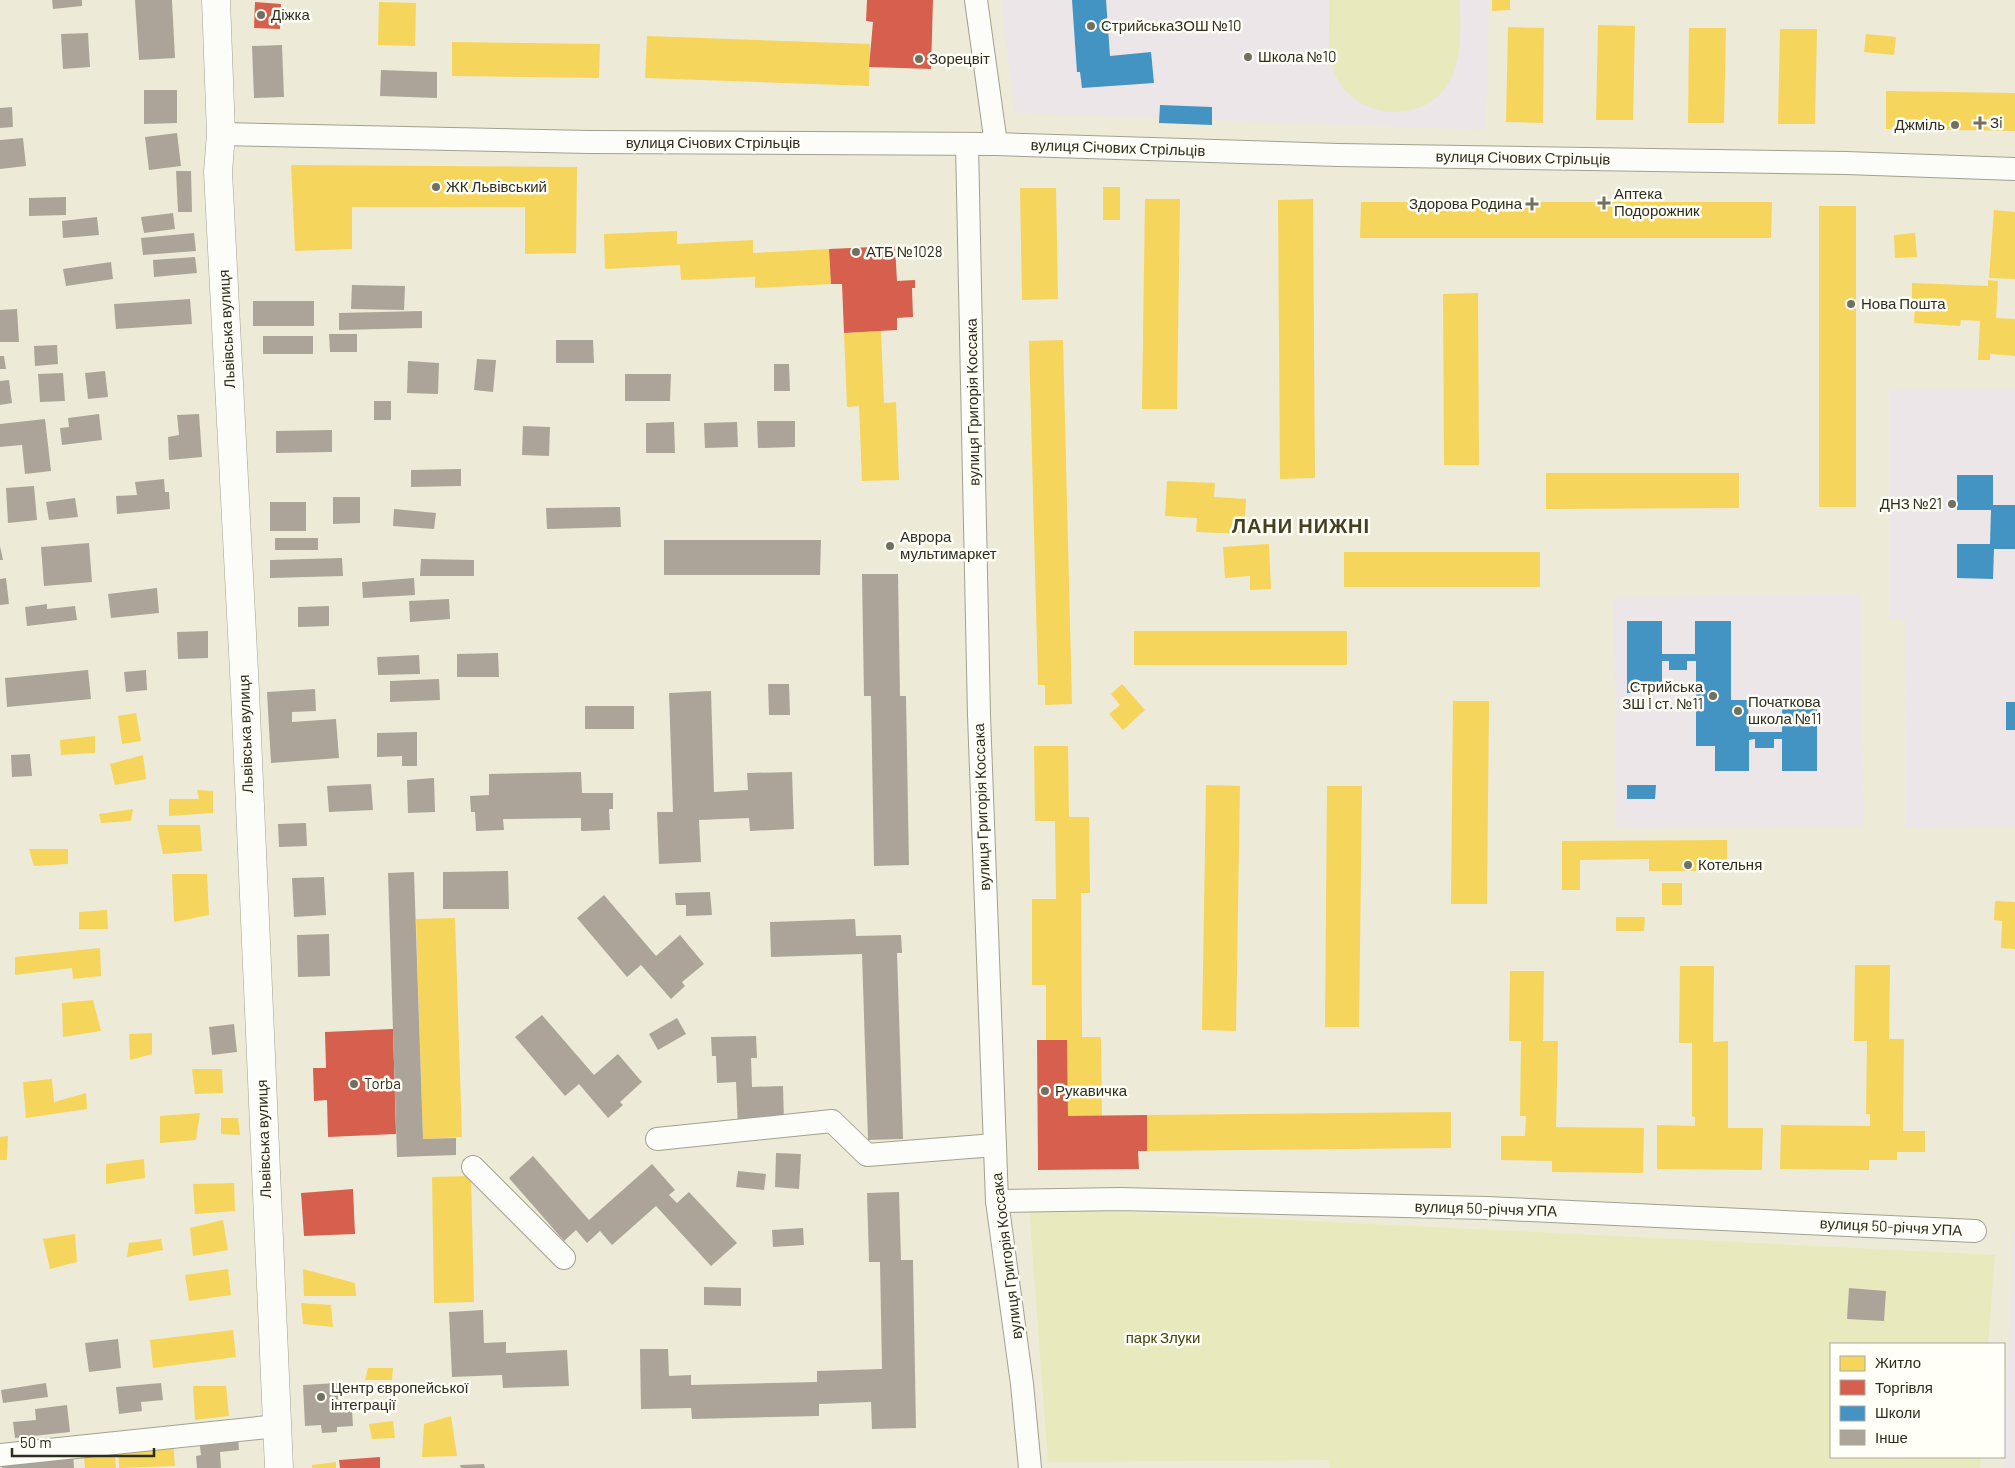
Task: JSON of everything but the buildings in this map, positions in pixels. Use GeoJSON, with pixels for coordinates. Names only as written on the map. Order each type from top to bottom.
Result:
{"type":"FeatureCollection","features":[{"type":"Feature","properties":{"kind":"main road","name":"Львівська вулиця"},"geometry":{"type":"LineString","coordinates":[[216,0],[221,134],[218,172],[245,691],[279,1468]]}},
{"type":"Feature","properties":{"kind":"street"},"geometry":{"type":"LineString","coordinates":[[976,0],[996,144]]}},
{"type":"Feature","properties":{"kind":"street","name":"вулиця Січових Стрільців"},"geometry":{"type":"LineString","coordinates":[[221,134],[588,142],[996,144],[1338,155],[1846,163],[2015,169]]}},
{"type":"Feature","properties":{"kind":"street","name":"вулиця Григорія Коссака"},"geometry":{"type":"LineString","coordinates":[[967,144],[979,725],[997,1201],[1022,1384],[1030,1468]]}},
{"type":"Feature","properties":{"kind":"street"},"geometry":{"type":"LineString","coordinates":[[657,1139],[832,1121],[867,1155],[995,1145]]}},
{"type":"Feature","properties":{"kind":"street"},"geometry":{"type":"LineString","coordinates":[[473,1167],[564,1258]]}},
{"type":"Feature","properties":{"kind":"street","name":"вулиця 50-річчя УПА"},"geometry":{"type":"LineString","coordinates":[[997,1201],[1120,1199],[1486,1208],[1975,1231]]}},
{"type":"Feature","properties":{"kind":"street"},"geometry":{"type":"LineString","coordinates":[[0,1455],[277,1426]]}},
{"type":"Feature","properties":{"kind":"shaded area","name":"Школа №10"},"geometry":{"type":"Polygon","coordinates":[[[1001,0],[1489,0],[1486,130],[1015,113],[1001,0]]]}},
{"type":"Feature","properties":{"kind":"shaded area"},"geometry":{"type":"Polygon","coordinates":[[[2015,389],[2015,826],[1906,828],[1905,620],[1890,620],[1890,390],[2015,389]]]}},
{"type":"Feature","properties":{"kind":"shaded area","name":"Початкова школа №11"},"geometry":{"type":"Polygon","coordinates":[[[1861,594],[1863,826],[1616,828],[1614,597],[1861,594]]]}},
{"type":"Feature","properties":{"kind":"shaded area"},"geometry":{"type":"Polygon","coordinates":[[[2013,1231],[2015,1231],[2015,1468],[2004,1468],[2013,1231]]]}},
{"type":"Feature","properties":{"kind":"green space"},"geometry":{"type":"Polygon","coordinates":[[[1330,0],[1460,0],[1459,55],[1447,86],[1434,99],[1419,108],[1402,112],[1368,107],[1353,98],[1341,85],[1331,61],[1329,43],[1330,0]]]}},
{"type":"Feature","properties":{"kind":"green space","name":"парк Злуки"},"geometry":{"type":"Polygon","coordinates":[[[1029,1207],[1995,1255],[1988,1343],[1830,1343],[1830,1458],[1981,1458],[1980,1468],[1330,1468],[1328,1460],[1048,1462],[1029,1207]]]}},
{"type":"Feature","properties":{"kind":"place","name":"Діжка"},"geometry":{"type":"Point","coordinates":[261,15]}},
{"type":"Feature","properties":{"kind":"place","name":"СтрийськаЗОШ №10"},"geometry":{"type":"Point","coordinates":[1091,26]}},
{"type":"Feature","properties":{"kind":"place","name":"Школа №10"},"geometry":{"type":"Point","coordinates":[1248,57]}},
{"type":"Feature","properties":{"kind":"place","name":"Зорецвіт"},"geometry":{"type":"Point","coordinates":[919,59]}},
{"type":"Feature","properties":{"kind":"place","name":"Зi"},"geometry":{"type":"Point","coordinates":[1980,123]}},
{"type":"Feature","properties":{"kind":"place","name":"Джміль"},"geometry":{"type":"Point","coordinates":[1955,125]}},
{"type":"Feature","properties":{"kind":"place","name":"ЖК Львівський"},"geometry":{"type":"Point","coordinates":[436,187]}},
{"type":"Feature","properties":{"kind":"place","name":"Аптека Подорожник"},"geometry":{"type":"Point","coordinates":[1604,203]}},
{"type":"Feature","properties":{"kind":"place","name":"Здорова Родина"},"geometry":{"type":"Point","coordinates":[1532,204]}},
{"type":"Feature","properties":{"kind":"place","name":"АТБ №1028"},"geometry":{"type":"Point","coordinates":[856,252]}},
{"type":"Feature","properties":{"kind":"place","name":"Нова Пошта"},"geometry":{"type":"Point","coordinates":[1851,304]}},
{"type":"Feature","properties":{"kind":"place","name":"ДНЗ №21"},"geometry":{"type":"Point","coordinates":[1952,504]}},
{"type":"Feature","properties":{"kind":"place","name":"Аврора мультимаркет"},"geometry":{"type":"Point","coordinates":[890,546]}},
{"type":"Feature","properties":{"kind":"place","name":"Стрийська ЗШ I ст. №11"},"geometry":{"type":"Point","coordinates":[1713,696]}},
{"type":"Feature","properties":{"kind":"place","name":"Початкова школа №11"},"geometry":{"type":"Point","coordinates":[1738,711]}},
{"type":"Feature","properties":{"kind":"place","name":"Котельня"},"geometry":{"type":"Point","coordinates":[1688,865]}},
{"type":"Feature","properties":{"kind":"place","name":"Torba"},"geometry":{"type":"Point","coordinates":[354,1084]}},
{"type":"Feature","properties":{"kind":"place","name":"Рукавичка"},"geometry":{"type":"Point","coordinates":[1045,1091]}},
{"type":"Feature","properties":{"kind":"place","name":"Центр європейської інтеграції"},"geometry":{"type":"Point","coordinates":[321,1397]}},
{"type":"Feature","properties":{"kind":"district","name":"ЛАНИ НИЖНІ"},"geometry":{"type":"Point","coordinates":[1301,526]}}]}
